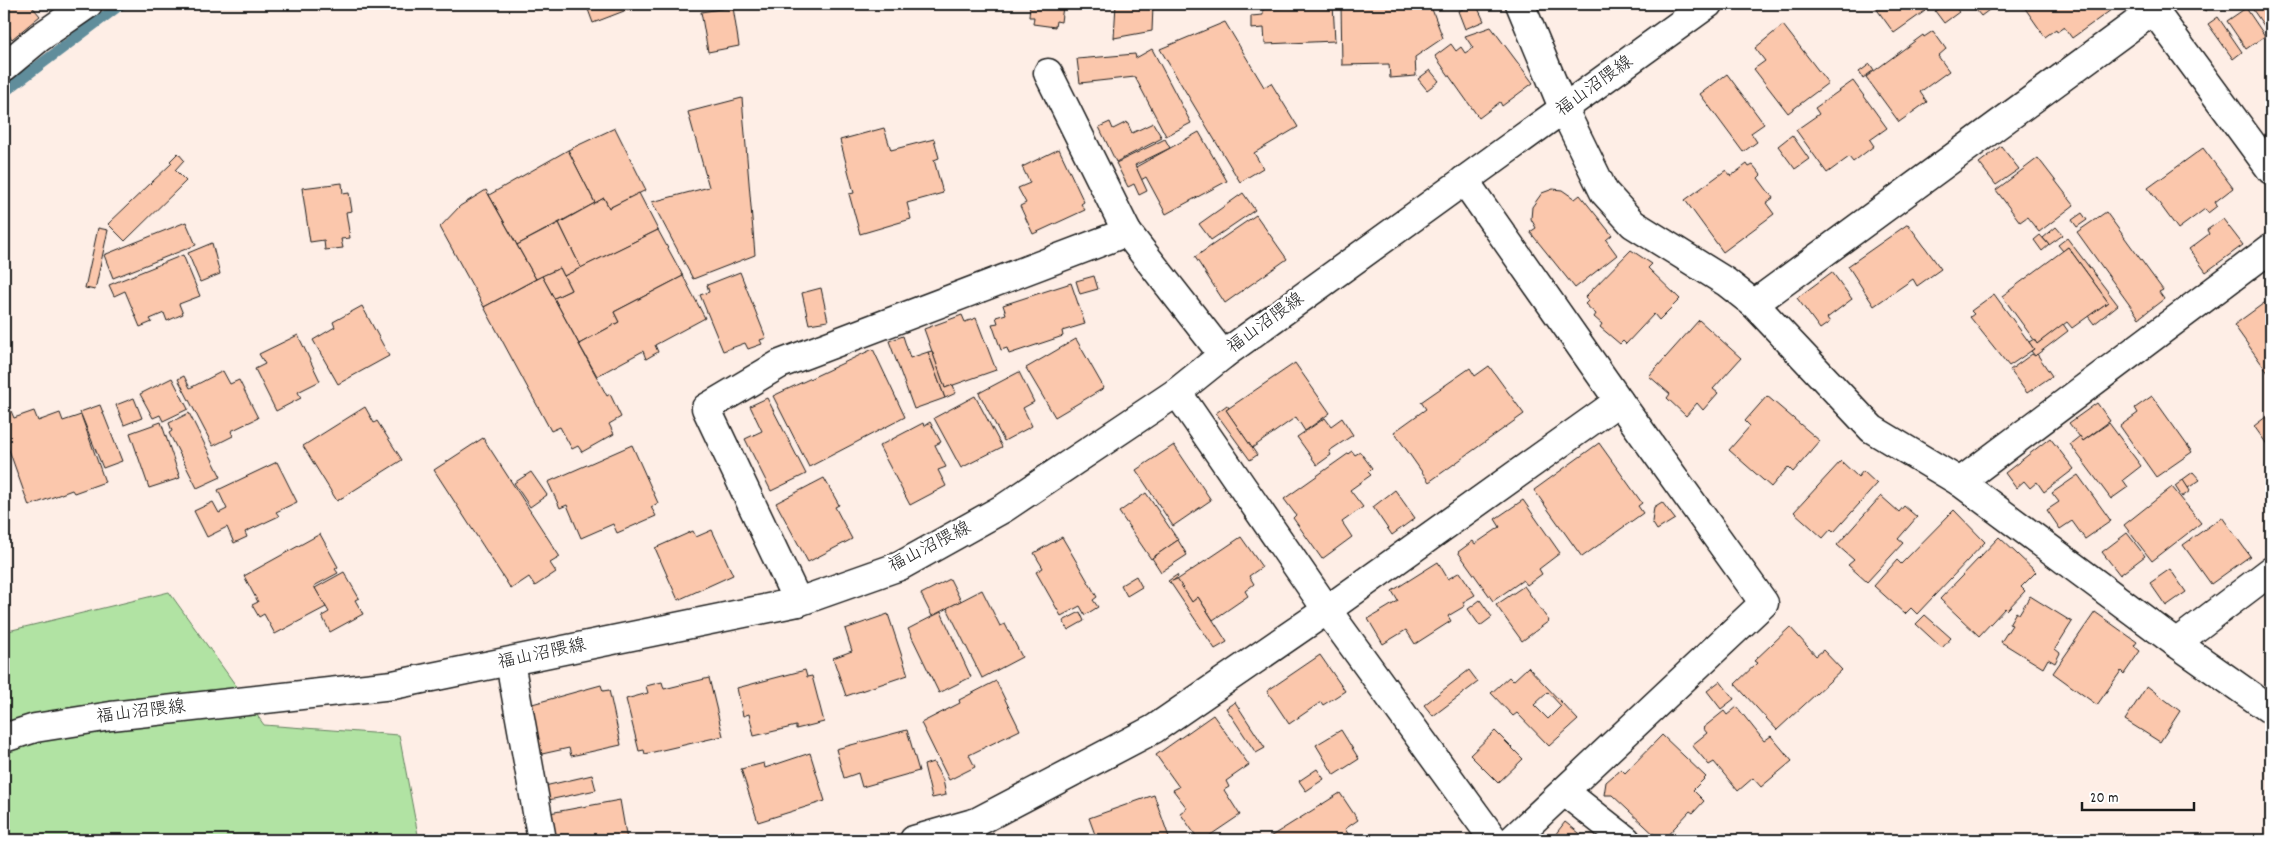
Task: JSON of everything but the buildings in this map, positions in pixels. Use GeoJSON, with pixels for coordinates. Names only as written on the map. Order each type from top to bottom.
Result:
{"type":"FeatureCollection","features":[{"type":"Feature","properties":{"kind":"street"},"geometry":{"type":"LineString","coordinates":[[4,66],[88,4]]}},
{"type":"Feature","properties":{"kind":"street"},"geometry":{"type":"LineString","coordinates":[[1520,4],[1564,110],[1604,192],[1632,224],[1726,282],[1754,304],[1872,429],[1960,482],[2271,710]]}},
{"type":"Feature","properties":{"kind":"street","name":"福山沼隈線"},"geometry":{"type":"LineString","coordinates":[[4,738],[35,728],[111,716],[393,685],[798,602],[900,566],[1004,508],[1177,392],[1223,355],[1708,4]]}},
{"type":"Feature","properties":{"kind":"street"},"geometry":{"type":"LineString","coordinates":[[1754,304],[2152,7],[2271,170]]}},
{"type":"Feature","properties":{"kind":"street"},"geometry":{"type":"LineString","coordinates":[[1048,73],[1127,232],[1223,355]]}},
{"type":"Feature","properties":{"kind":"street"},"geometry":{"type":"LineString","coordinates":[[1464,180],[1618,401],[1764,603],[1512,840]]}},
{"type":"Feature","properties":{"kind":"street"},"geometry":{"type":"LineString","coordinates":[[798,602],[706,408],[780,364],[1127,232]]}},
{"type":"Feature","properties":{"kind":"street"},"geometry":{"type":"LineString","coordinates":[[1960,482],[2271,248]]}},
{"type":"Feature","properties":{"kind":"street"},"geometry":{"type":"LineString","coordinates":[[1177,392],[1327,610],[1494,840]]}},
{"type":"Feature","properties":{"kind":"street"},"geometry":{"type":"LineString","coordinates":[[914,840],[980,831],[1154,729],[1327,610],[1618,401]]}},
{"type":"Feature","properties":{"kind":"street"},"geometry":{"type":"LineString","coordinates":[[2176,642],[2271,571]]}},
{"type":"Feature","properties":{"kind":"street"},"geometry":{"type":"LineString","coordinates":[[510,662],[542,840]]}},
{"type":"Feature","properties":{"kind":"street"},"geometry":{"type":"LineString","coordinates":[[1565,792],[1626,840]]}},
{"type":"Feature","properties":{"kind":"green space"},"geometry":{"type":"Polygon","coordinates":[[[169,592],[264,725],[399,735],[419,840],[4,840],[4,632],[169,592]]]}},
{"type":"Feature","properties":{"kind":"waterway"},"geometry":{"type":"LineString","coordinates":[[4,92],[121,4]]}}]}
